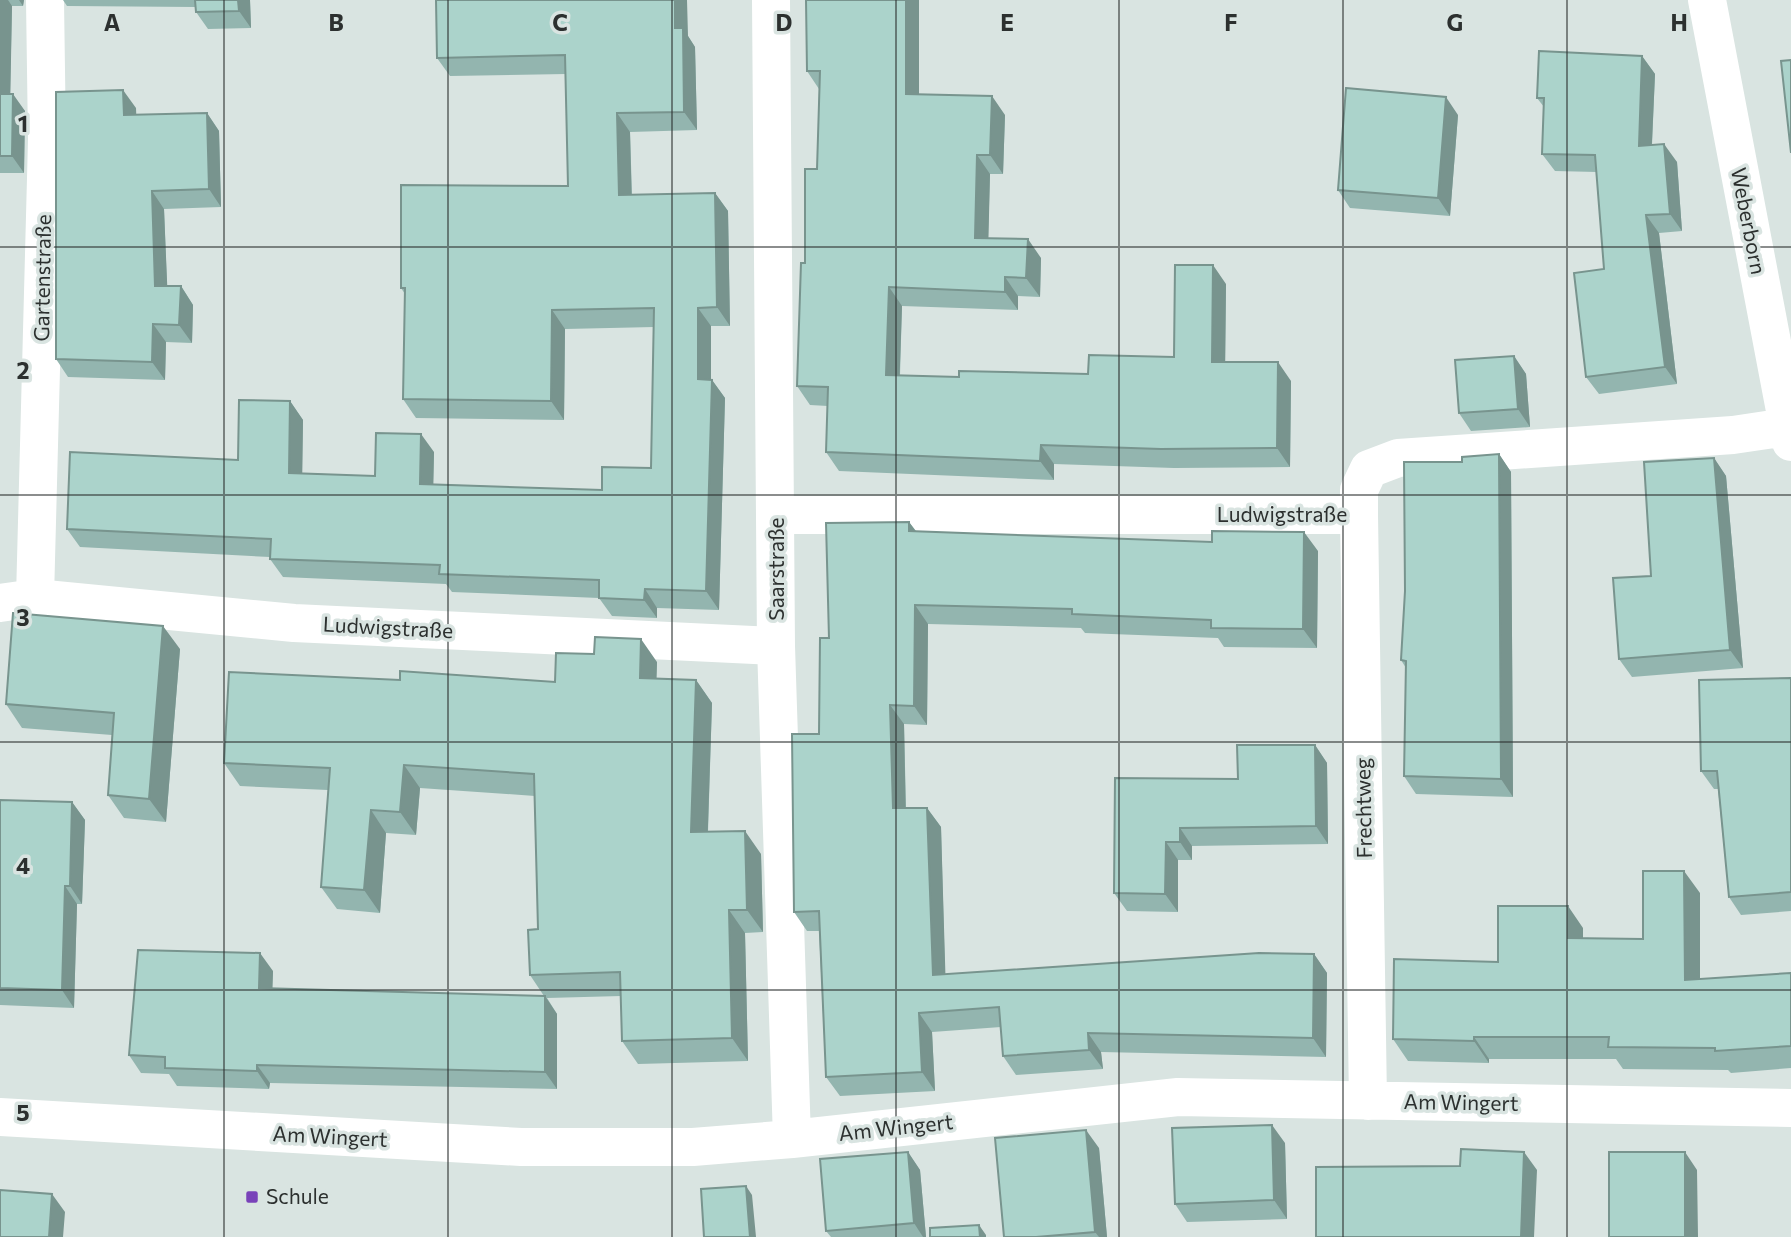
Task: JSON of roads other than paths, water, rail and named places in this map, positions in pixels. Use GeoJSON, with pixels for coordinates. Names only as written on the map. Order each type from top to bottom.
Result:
{"type":"FeatureCollection","features":[{"type":"Feature","properties":{"kind":"street","name":"Gartenstraße"},"geometry":{"type":"LineString","coordinates":[[17,601],[47,140],[46,0]]}},
{"type":"Feature","properties":{"kind":"street","name":"Saarstraße"},"geometry":{"type":"LineString","coordinates":[[771,0],[776,646],[792,1139]]}},
{"type":"Feature","properties":{"kind":"street","name":"Weberborn"},"geometry":{"type":"LineString","coordinates":[[1707,0],[1789,434]]}},
{"type":"Feature","properties":{"kind":"street","name":"Ludwigstraße"},"geometry":{"type":"LineString","coordinates":[[777,515],[1359,515],[1359,490],[1369,469],[1398,458],[1733,435],[1789,434]]}},
{"type":"Feature","properties":{"kind":"street","name":"Frechtweg"},"geometry":{"type":"LineString","coordinates":[[1359,515],[1368,1101]]}},
{"type":"Feature","properties":{"kind":"street","name":"Ludwigstraße"},"geometry":{"type":"LineString","coordinates":[[17,601],[294,623],[776,646]]}},
{"type":"Feature","properties":{"kind":"street","name":"Am Wingert"},"geometry":{"type":"LineString","coordinates":[[0,1117],[521,1147],[693,1147],[792,1139],[1178,1097],[1791,1108]]}},
{"type":"Feature","properties":{"kind":"place","name":"Schule"},"geometry":{"type":"Point","coordinates":[252,1197]}}]}
